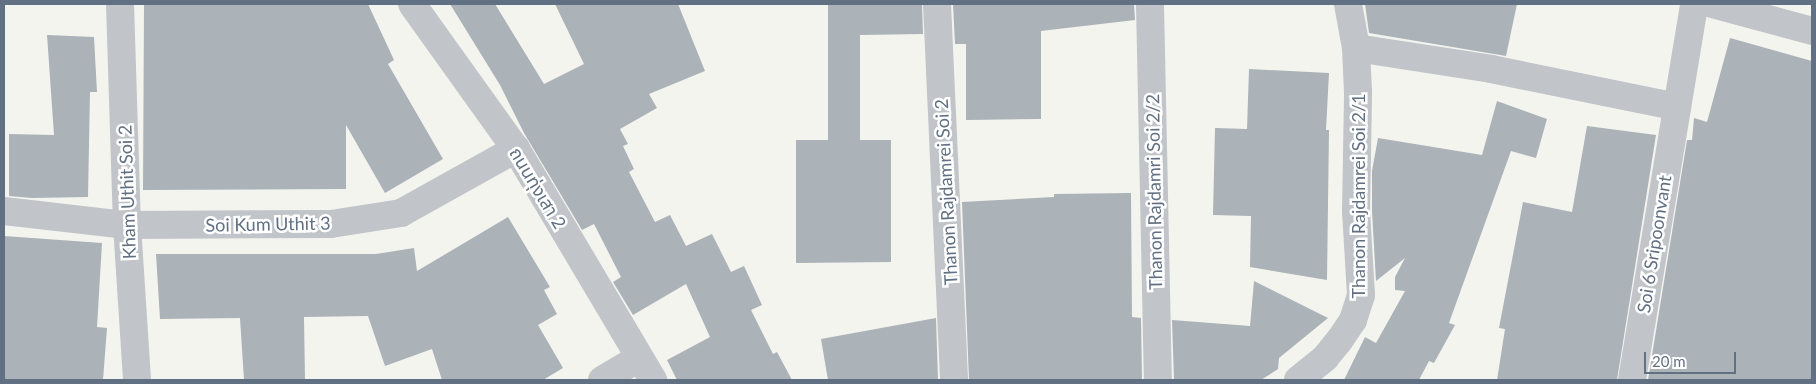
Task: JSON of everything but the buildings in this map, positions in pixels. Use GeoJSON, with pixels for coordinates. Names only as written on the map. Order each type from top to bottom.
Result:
{"type":"FeatureCollection","features":[{"type":"Feature","properties":{"kind":"street","name":"Kham Uthit Soi 2"},"geometry":{"type":"LineString","coordinates":[[120,4],[127,224],[137,380]]}},
{"type":"Feature","properties":{"kind":"street","name":"ถนนทุ่งเสา 2"},"geometry":{"type":"LineString","coordinates":[[412,4],[516,149],[646,369]]}},
{"type":"Feature","properties":{"kind":"street","name":"Thanon Rajdamrei Soi 2"},"geometry":{"type":"LineString","coordinates":[[937,4],[954,380]]}},
{"type":"Feature","properties":{"kind":"street","name":"Thanon Rajdamri Soi 2/2"},"geometry":{"type":"LineString","coordinates":[[1150,4],[1158,380]]}},
{"type":"Feature","properties":{"kind":"street","name":"Thanon Rajdamrei Soi 2/1"},"geometry":{"type":"LineString","coordinates":[[1298,380],[1325,358],[1339,341],[1353,320],[1361,295],[1356,211],[1358,92],[1356,48],[1348,4]]}},
{"type":"Feature","properties":{"kind":"street","name":"Soi 6 Sripoonvant"},"geometry":{"type":"LineString","coordinates":[[1632,380],[1694,4]]}},
{"type":"Feature","properties":{"kind":"street"},"geometry":{"type":"LineString","coordinates":[[1712,4],[1812,32]]}},
{"type":"Feature","properties":{"kind":"street"},"geometry":{"type":"LineString","coordinates":[[1356,48],[1491,69],[1677,107]]}},
{"type":"Feature","properties":{"kind":"street","name":"Soi Kum Uthit 3"},"geometry":{"type":"LineString","coordinates":[[4,211],[127,224],[331,224],[400,213],[516,149]]}},
{"type":"Feature","properties":{"kind":"street"},"geometry":{"type":"LineString","coordinates":[[602,380],[646,369]]}}]}
